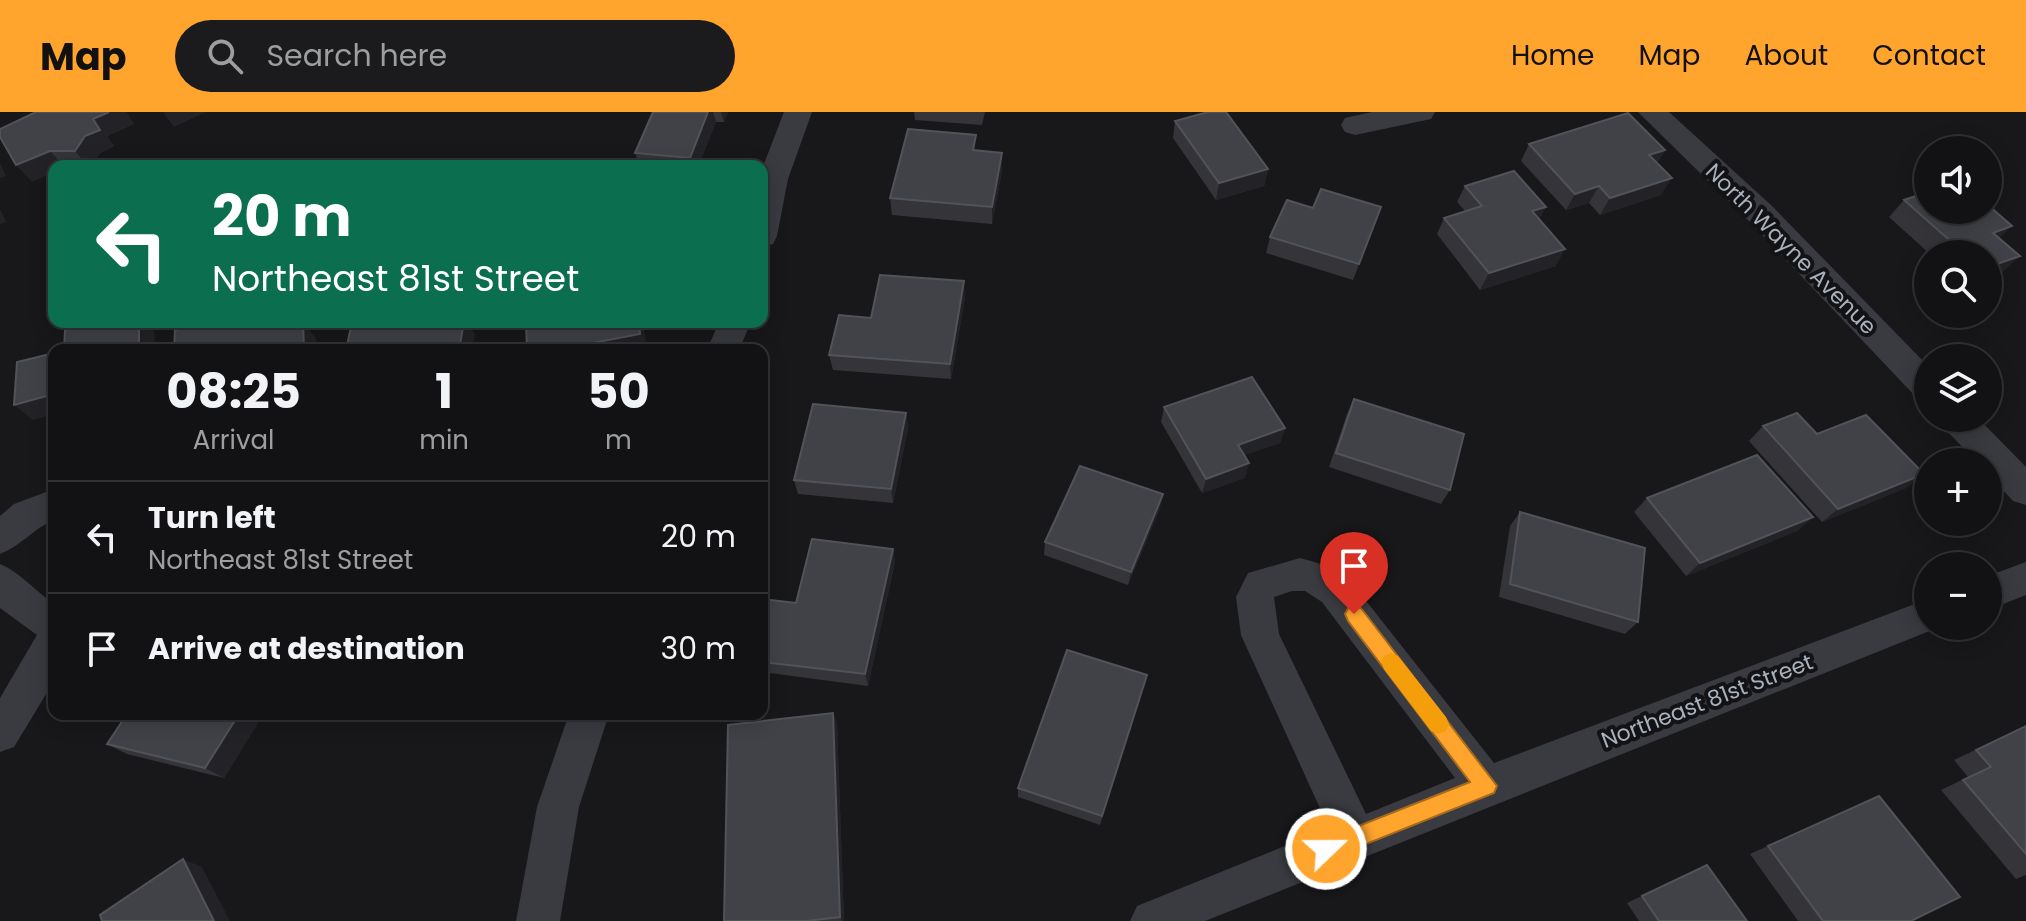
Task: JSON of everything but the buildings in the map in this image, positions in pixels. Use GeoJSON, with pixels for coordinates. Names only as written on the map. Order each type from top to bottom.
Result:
{"type":"FeatureCollection","features":[{"type":"Feature","properties":{"kind":"street"},"geometry":{"type":"LineString","coordinates":[[768,205],[773,179],[798,112]]}},
{"type":"Feature","properties":{"kind":"street"},"geometry":{"type":"LineString","coordinates":[[1355,125],[1421,112]]}},
{"type":"Feature","properties":{"kind":"street","name":"North Wayne Avenue"},"geometry":{"type":"LineString","coordinates":[[1652,112],[1761,214],[1914,373]]}},
{"type":"Feature","properties":{"kind":"street"},"geometry":{"type":"LineString","coordinates":[[1970,432],[2026,490]]}},
{"type":"Feature","properties":{"kind":"street"},"geometry":{"type":"LineString","coordinates":[[0,538],[27,515],[48,506]]}},
{"type":"Feature","properties":{"kind":"street"},"geometry":{"type":"LineString","coordinates":[[1355,837],[1260,635],[1255,597],[1261,585],[1298,573],[1314,574],[1335,590],[1486,786]]}},
{"type":"Feature","properties":{"kind":"street"},"geometry":{"type":"LineString","coordinates":[[2002,587],[2026,578]]}},
{"type":"Feature","properties":{"kind":"street"},"geometry":{"type":"LineString","coordinates":[[0,581],[7,591],[48,622]]}},
{"type":"Feature","properties":{"kind":"street","name":"Northeast 81st Street"},"geometry":{"type":"LineString","coordinates":[[1152,921],[1355,837],[1914,621]]}},
{"type":"Feature","properties":{"kind":"street"},"geometry":{"type":"LineString","coordinates":[[0,733],[48,652]]}},
{"type":"Feature","properties":{"kind":"street"},"geometry":{"type":"LineString","coordinates":[[538,921],[558,807],[587,720]]}},
{"type":"Feature","properties":{"kind":"slow traffic"},"geometry":{"type":"LineString","coordinates":[[1391,662],[1438,724]]}},
{"type":"Feature","properties":{"kind":"route"},"geometry":{"type":"LineString","coordinates":[[1326,849],[1486,786],[1354,614]]}}]}
